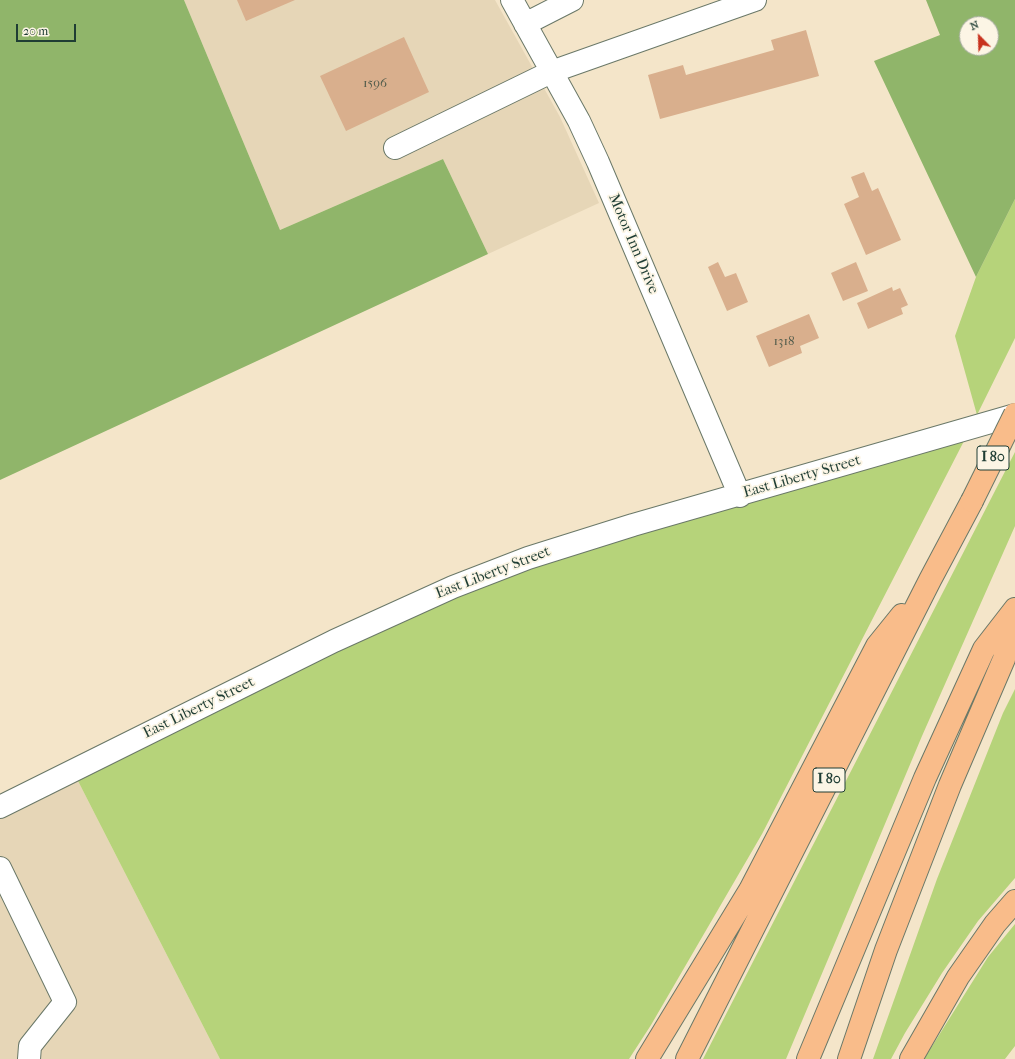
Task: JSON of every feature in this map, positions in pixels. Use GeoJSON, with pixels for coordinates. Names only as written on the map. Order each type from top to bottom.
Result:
{"type":"FeatureCollection","features":[{"type":"Feature","properties":{"kind":"highway","name":"I 80"},"geometry":{"type":"LineString","coordinates":[[687,1059],[1015,415]]}},
{"type":"Feature","properties":{"kind":"highway"},"geometry":{"type":"LineString","coordinates":[[647,1059],[750,890],[877,646],[930,580]]}},
{"type":"Feature","properties":{"kind":"highway"},"geometry":{"type":"LineString","coordinates":[[808,1059],[925,778],[984,650],[1015,610]]}},
{"type":"Feature","properties":{"kind":"highway"},"geometry":{"type":"LineString","coordinates":[[849,1059],[886,950],[950,785],[1004,659],[1015,610]]}},
{"type":"Feature","properties":{"kind":"highway"},"geometry":{"type":"LineString","coordinates":[[911,1059],[958,977],[995,924],[1015,901]]}},
{"type":"Feature","properties":{"kind":"street","name":"Motor Inn Drive"},"geometry":{"type":"LineString","coordinates":[[512,0],[578,121],[598,162],[740,496]]}},
{"type":"Feature","properties":{"kind":"street"},"geometry":{"type":"LineString","coordinates":[[525,24],[572,0]]}},
{"type":"Feature","properties":{"kind":"street"},"geometry":{"type":"LineString","coordinates":[[395,148],[551,72],[755,0]]}},
{"type":"Feature","properties":{"kind":"street","name":"East Liberty Street"},"geometry":{"type":"LineString","coordinates":[[0,807],[334,641],[453,587],[528,558],[633,525],[740,496],[1015,415]]}},
{"type":"Feature","properties":{"kind":"street"},"geometry":{"type":"LineString","coordinates":[[0,868],[65,1002],[30,1046],[29,1059]]}},
{"type":"Feature","properties":{"kind":"shaded area"},"geometry":{"type":"Polygon","coordinates":[[[184,0],[495,0],[560,117],[599,203],[488,254],[443,159],[280,230],[184,0]]]}},
{"type":"Feature","properties":{"kind":"shaded area"},"geometry":{"type":"Polygon","coordinates":[[[77,779],[220,1059],[0,1059],[0,816],[77,779]]]}},
{"type":"Feature","properties":{"kind":"green space"},"geometry":{"type":"Polygon","coordinates":[[[0,0],[184,0],[280,230],[443,159],[488,254],[0,480],[0,0]]]}},
{"type":"Feature","properties":{"kind":"green space"},"geometry":{"type":"Polygon","coordinates":[[[926,0],[1015,0],[1015,199],[976,277],[874,61],[940,35],[926,0]]]}},
{"type":"Feature","properties":{"kind":"green space"},"geometry":{"type":"Polygon","coordinates":[[[1015,199],[1015,338],[977,415],[955,336],[976,277],[1015,199]]]}},
{"type":"Feature","properties":{"kind":"green space"},"geometry":{"type":"Polygon","coordinates":[[[964,441],[762,834],[651,1025],[629,1059],[220,1059],[77,779],[346,647],[464,594],[588,548],[964,441]]]}},
{"type":"Feature","properties":{"kind":"green space"},"geometry":{"type":"Polygon","coordinates":[[[1015,452],[1015,526],[922,736],[786,1059],[703,1059],[1015,452]]]}},
{"type":"Feature","properties":{"kind":"green space"},"geometry":{"type":"Polygon","coordinates":[[[1015,689],[1015,878],[978,921],[942,973],[905,1033],[891,1059],[873,1059],[937,879],[1003,713],[1015,689]]]}},
{"type":"Feature","properties":{"kind":"green space"},"geometry":{"type":"Polygon","coordinates":[[[1015,924],[1015,1046],[1005,1059],[924,1059],[988,957],[1015,924]]]}},
{"type":"Feature","properties":{"kind":"building"},"geometry":{"type":"Polygon","coordinates":[[[237,0],[295,0],[246,21],[237,0]]]}},
{"type":"Feature","properties":{"kind":"building"},"geometry":{"type":"Polygon","coordinates":[[[806,30],[819,76],[660,119],[648,75],[683,65],[686,75],[774,50],[771,40],[806,30]]]}},
{"type":"Feature","properties":{"kind":"building"},"geometry":{"type":"Polygon","coordinates":[[[404,37],[429,92],[346,131],[320,76],[404,37]]]}},
{"type":"Feature","properties":{"kind":"building"},"geometry":{"type":"Polygon","coordinates":[[[864,172],[872,191],[878,188],[901,240],[866,255],[844,204],[859,197],[851,177],[864,172]]]}},
{"type":"Feature","properties":{"kind":"building"},"geometry":{"type":"Polygon","coordinates":[[[718,262],[725,277],[736,273],[748,302],[727,311],[708,267],[718,262]]]}},
{"type":"Feature","properties":{"kind":"building"},"geometry":{"type":"Polygon","coordinates":[[[856,262],[868,291],[843,301],[831,273],[856,262]]]}},
{"type":"Feature","properties":{"kind":"building"},"geometry":{"type":"Polygon","coordinates":[[[892,287],[893,291],[900,288],[908,305],[901,308],[903,314],[868,329],[857,303],[892,287]]]}},
{"type":"Feature","properties":{"kind":"building"},"geometry":{"type":"Polygon","coordinates":[[[809,314],[819,338],[800,346],[802,353],[769,367],[756,336],[809,314]]]}}]}
